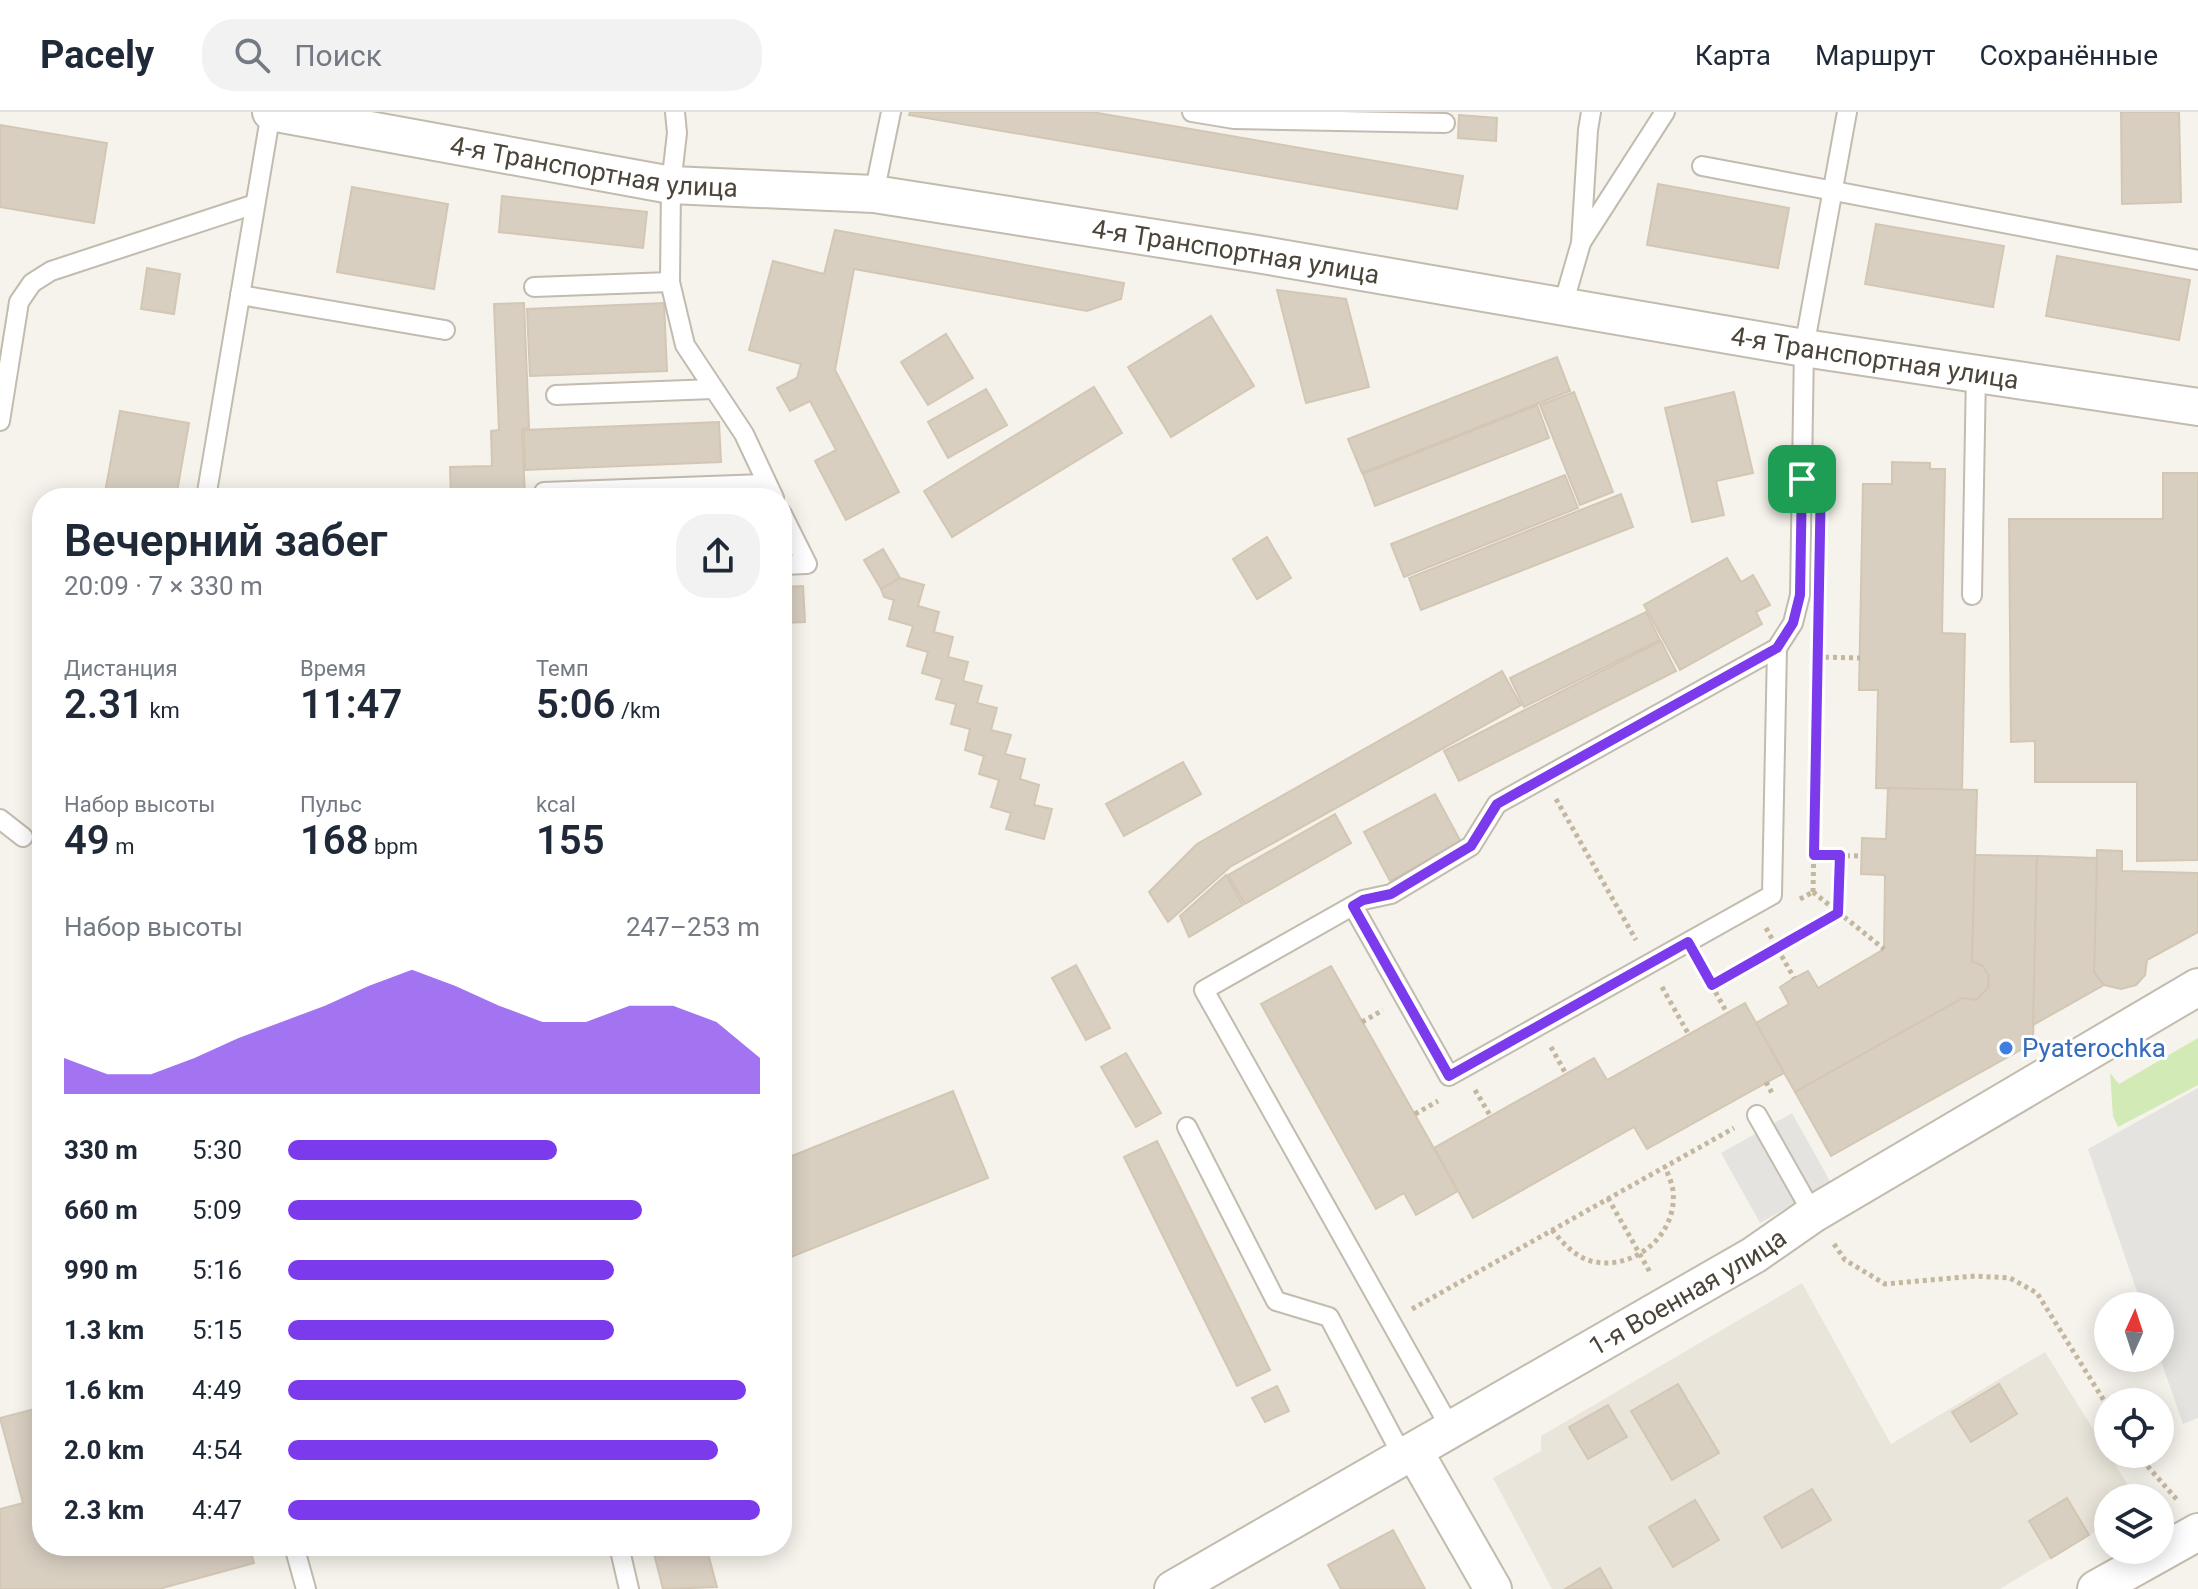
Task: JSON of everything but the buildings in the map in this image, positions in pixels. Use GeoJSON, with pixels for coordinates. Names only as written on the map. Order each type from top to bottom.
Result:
{"type":"FeatureCollection","features":[{"type":"Feature","properties":{"kind":"street","name":"4-я Транспортная улица"},"geometry":{"type":"LineString","coordinates":[[287,114],[671,185],[874,194],[1257,254],[1804,348],[2198,407]]}},
{"type":"Feature","properties":{"kind":"street","name":"1-я Военная улица"},"geometry":{"type":"LineString","coordinates":[[1173,1589],[1754,1255],[1813,1214],[2198,987]]}},
{"type":"Feature","properties":{"kind":"street"},"geometry":{"type":"LineString","coordinates":[[1408,1454],[1493,1589]]}},
{"type":"Feature","properties":{"kind":"street"},"geometry":{"type":"LineString","coordinates":[[2096,1589],[2188,1517]]}},
{"type":"Feature","properties":{"kind":"lane"},"geometry":{"type":"LineString","coordinates":[[675,112],[677,133],[671,185],[670,282],[685,345],[744,434],[769,488]]}},
{"type":"Feature","properties":{"kind":"lane"},"geometry":{"type":"LineString","coordinates":[[874,194],[891,112]]}},
{"type":"Feature","properties":{"kind":"lane"},"geometry":{"type":"LineString","coordinates":[[1192,112],[1234,119],[1445,123]]}},
{"type":"Feature","properties":{"kind":"lane"},"geometry":{"type":"LineString","coordinates":[[1563,305],[1581,243],[1591,112]]}},
{"type":"Feature","properties":{"kind":"lane"},"geometry":{"type":"LineString","coordinates":[[1581,243],[1665,112]]}},
{"type":"Feature","properties":{"kind":"lane"},"geometry":{"type":"LineString","coordinates":[[1451,1429],[1204,990],[1363,900],[1391,894],[1471,846],[1497,804],[1777,648],[1793,623],[1800,595],[1804,348],[1847,112]]}},
{"type":"Feature","properties":{"kind":"lane"},"geometry":{"type":"LineString","coordinates":[[208,488],[255,204],[287,114]]}},
{"type":"Feature","properties":{"kind":"lane"},"geometry":{"type":"LineString","coordinates":[[1702,166],[2198,260]]}},
{"type":"Feature","properties":{"kind":"lane"},"geometry":{"type":"LineString","coordinates":[[0,421],[19,302],[32,283],[51,271],[255,204]]}},
{"type":"Feature","properties":{"kind":"lane"},"geometry":{"type":"LineString","coordinates":[[534,287],[670,282]]}},
{"type":"Feature","properties":{"kind":"lane"},"geometry":{"type":"LineString","coordinates":[[240,295],[445,330]]}},
{"type":"Feature","properties":{"kind":"lane"},"geometry":{"type":"LineString","coordinates":[[1972,595],[1976,373]]}},
{"type":"Feature","properties":{"kind":"lane"},"geometry":{"type":"LineString","coordinates":[[556,395],[713,389]]}},
{"type":"Feature","properties":{"kind":"lane"},"geometry":{"type":"LineString","coordinates":[[792,534],[807,564],[792,565]]}},
{"type":"Feature","properties":{"kind":"lane"},"geometry":{"type":"LineString","coordinates":[[1353,906],[1449,1076],[1653,971],[1688,942],[1772,895],[1777,648]]}},
{"type":"Feature","properties":{"kind":"lane"},"geometry":{"type":"LineString","coordinates":[[0,819],[23,837]]}},
{"type":"Feature","properties":{"kind":"lane"},"geometry":{"type":"LineString","coordinates":[[1757,1115],[1813,1214]]}},
{"type":"Feature","properties":{"kind":"lane"},"geometry":{"type":"LineString","coordinates":[[1187,1127],[1276,1301],[1329,1317],[1408,1454]]}},
{"type":"Feature","properties":{"kind":"lane"},"geometry":{"type":"LineString","coordinates":[[297,1556],[306,1589]]}},
{"type":"Feature","properties":{"kind":"lane"},"geometry":{"type":"LineString","coordinates":[[621,1556],[629,1589]]}},
{"type":"Feature","properties":{"kind":"path"},"geometry":{"type":"LineString","coordinates":[[1818,628],[1813,892],[1884,949]]}},
{"type":"Feature","properties":{"kind":"path"},"geometry":{"type":"LineString","coordinates":[[1817,657],[1860,658]]}},
{"type":"Feature","properties":{"kind":"path"},"geometry":{"type":"LineString","coordinates":[[1544,778],[1689,1035]]}},
{"type":"Feature","properties":{"kind":"path"},"geometry":{"type":"LineString","coordinates":[[1814,855],[1862,856]]}},
{"type":"Feature","properties":{"kind":"path"},"geometry":{"type":"LineString","coordinates":[[1838,913],[1840,855]]}},
{"type":"Feature","properties":{"kind":"path"},"geometry":{"type":"LineString","coordinates":[[1712,985],[1838,913]]}},
{"type":"Feature","properties":{"kind":"path"},"geometry":{"type":"LineString","coordinates":[[1761,920],[1794,978]]}},
{"type":"Feature","properties":{"kind":"path"},"geometry":{"type":"LineString","coordinates":[[1688,942],[1727,1013]]}},
{"type":"Feature","properties":{"kind":"path"},"geometry":{"type":"LineString","coordinates":[[1362,1022],[1377,1013]]}},
{"type":"Feature","properties":{"kind":"path"},"geometry":{"type":"LineString","coordinates":[[1547,1041],[1566,1074]]}},
{"type":"Feature","properties":{"kind":"path"},"geometry":{"type":"LineString","coordinates":[[1472,1083],[1491,1117]]}},
{"type":"Feature","properties":{"kind":"path"},"geometry":{"type":"LineString","coordinates":[[1415,1114],[1429,1107]]}},
{"type":"Feature","properties":{"kind":"path"},"geometry":{"type":"LineString","coordinates":[[1390,1320],[1757,1115]]}},
{"type":"Feature","properties":{"kind":"path"},"geometry":{"type":"LineString","coordinates":[[1552,1230],[1567,1248],[1590,1261],[1615,1263],[1640,1255],[1659,1239],[1671,1217],[1673,1191],[1665,1167]]}},
{"type":"Feature","properties":{"kind":"path"},"geometry":{"type":"LineString","coordinates":[[1608,1198],[1668,1304]]}},
{"type":"Feature","properties":{"kind":"path"},"geometry":{"type":"LineString","coordinates":[[1813,1214],[1845,1260],[1885,1284],[1975,1276],[2010,1278],[2037,1293],[2096,1388]]}},
{"type":"Feature","properties":{"kind":"path"},"geometry":{"type":"LineString","coordinates":[[2148,1468],[2188,1517]]}},
{"type":"Feature","properties":{"kind":"shaded area"},"geometry":{"type":"Polygon","coordinates":[[[2198,1088],[2198,1418],[2183,1424],[2174,1398],[2174,1388],[2170,1388],[2165,1372],[2174,1372],[2174,1292],[2137,1292],[2088,1149],[2198,1088]]]}},
{"type":"Feature","properties":{"kind":"shaded area"},"geometry":{"type":"Polygon","coordinates":[[[1792,1113],[1831,1183],[1760,1223],[1721,1153],[1792,1113]]]}},
{"type":"Feature","properties":{"kind":"shaded area"},"geometry":{"type":"Polygon","coordinates":[[[1802,1283],[1891,1444],[2045,1352],[2094,1431],[2094,1468],[2117,1468],[2127,1484],[2094,1484],[2094,1532],[2000,1589],[1552,1589],[1493,1478],[1541,1451],[1541,1436],[1802,1283]]]}},
{"type":"Feature","properties":{"kind":"green space"},"geometry":{"type":"Polygon","coordinates":[[[2198,1038],[2198,1085],[2118,1127],[2113,1116],[2110,1073],[2119,1084],[2198,1038]]]}},
{"type":"Feature","properties":{"kind":"place","name":"Pyaterochka"},"geometry":{"type":"Point","coordinates":[2006,1048]}},
{"type":"Feature","properties":{"kind":"route"},"geometry":{"type":"LineString","coordinates":[[1802,479],[1821,479],[1814,855],[1840,855],[1838,913],[1712,985],[1688,942],[1449,1076],[1353,906],[1363,900],[1391,894],[1471,846],[1497,804],[1777,648],[1793,623],[1800,595],[1802,479]]}}]}
